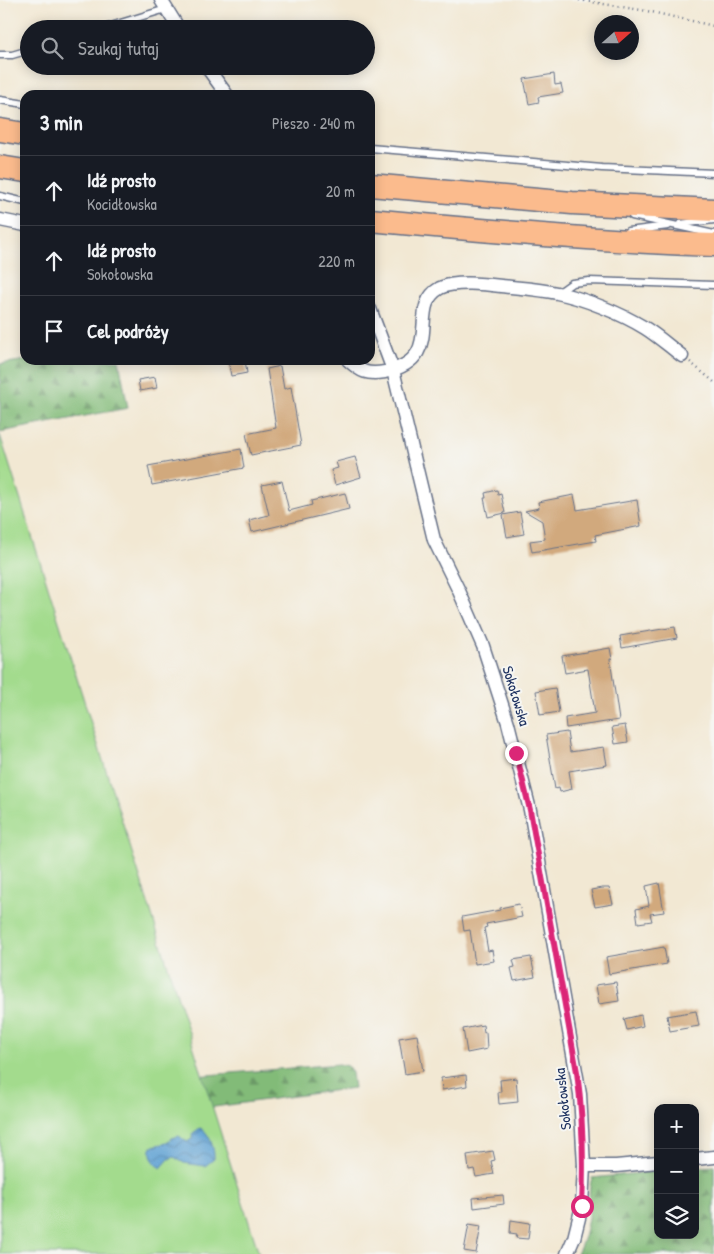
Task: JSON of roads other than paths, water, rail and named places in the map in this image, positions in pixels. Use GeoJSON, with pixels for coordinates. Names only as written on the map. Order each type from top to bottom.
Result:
{"type":"FeatureCollection","features":[{"type":"Feature","properties":{"kind":"highway"},"geometry":{"type":"LineString","coordinates":[[0,130],[20,133]]}},
{"type":"Feature","properties":{"kind":"highway"},"geometry":{"type":"LineString","coordinates":[[0,167],[20,171]]}},
{"type":"Feature","properties":{"kind":"highway"},"geometry":{"type":"LineString","coordinates":[[375,185],[572,203],[714,210]]}},
{"type":"Feature","properties":{"kind":"highway"},"geometry":{"type":"LineString","coordinates":[[375,220],[571,238],[714,246]]}},
{"type":"Feature","properties":{"kind":"street"},"geometry":{"type":"LineString","coordinates":[[164,5],[173,20]]}},
{"type":"Feature","properties":{"kind":"street"},"geometry":{"type":"LineString","coordinates":[[213,75],[223,90]]}},
{"type":"Feature","properties":{"kind":"street"},"geometry":{"type":"LineString","coordinates":[[0,220],[20,224]]}},
{"type":"Feature","properties":{"kind":"street"},"geometry":{"type":"LineString","coordinates":[[354,365],[358,369],[372,374],[403,366],[413,358],[420,348],[424,331],[424,311],[430,297],[440,288],[454,285],[487,284],[558,293],[604,308],[646,328],[682,356]]}},
{"type":"Feature","properties":{"kind":"street","name":"Sokołowska"},"geometry":{"type":"LineString","coordinates":[[375,322],[393,370],[434,540],[483,646],[508,723],[530,810],[577,1072],[582,1111],[584,1166],[582,1206],[574,1238],[567,1254]]}},
{"type":"Feature","properties":{"kind":"street"},"geometry":{"type":"LineString","coordinates":[[699,1159],[714,1157]]}},
{"type":"Feature","properties":{"kind":"street"},"geometry":{"type":"LineString","coordinates":[[584,1166],[616,1166],[654,1162]]}},
{"type":"Feature","properties":{"kind":"lane"},"geometry":{"type":"LineString","coordinates":[[125,20],[164,5]]}},
{"type":"Feature","properties":{"kind":"lane"},"geometry":{"type":"LineString","coordinates":[[0,55],[20,53]]}},
{"type":"Feature","properties":{"kind":"lane"},"geometry":{"type":"LineString","coordinates":[[0,100],[20,103]]}},
{"type":"Feature","properties":{"kind":"lane"},"geometry":{"type":"LineString","coordinates":[[375,148],[602,168],[714,173]]}},
{"type":"Feature","properties":{"kind":"lane"},"geometry":{"type":"LineString","coordinates":[[0,196],[20,201]]}},
{"type":"Feature","properties":{"kind":"lane"},"geometry":{"type":"LineString","coordinates":[[572,203],[618,213]]}},
{"type":"Feature","properties":{"kind":"lane"},"geometry":{"type":"LineString","coordinates":[[628,215],[714,234]]}},
{"type":"Feature","properties":{"kind":"lane"},"geometry":{"type":"LineString","coordinates":[[571,238],[714,220]]}},
{"type":"Feature","properties":{"kind":"lane"},"geometry":{"type":"LineString","coordinates":[[558,293],[572,283],[589,281],[714,284]]}},
{"type":"Feature","properties":{"kind":"water"},"geometry":{"type":"Polygon","coordinates":[[[200,1128],[209,1136],[214,1150],[214,1159],[205,1166],[184,1163],[174,1157],[169,1159],[161,1168],[154,1162],[151,1147],[179,1136],[187,1142],[192,1139],[193,1133],[200,1128]]]}}]}
